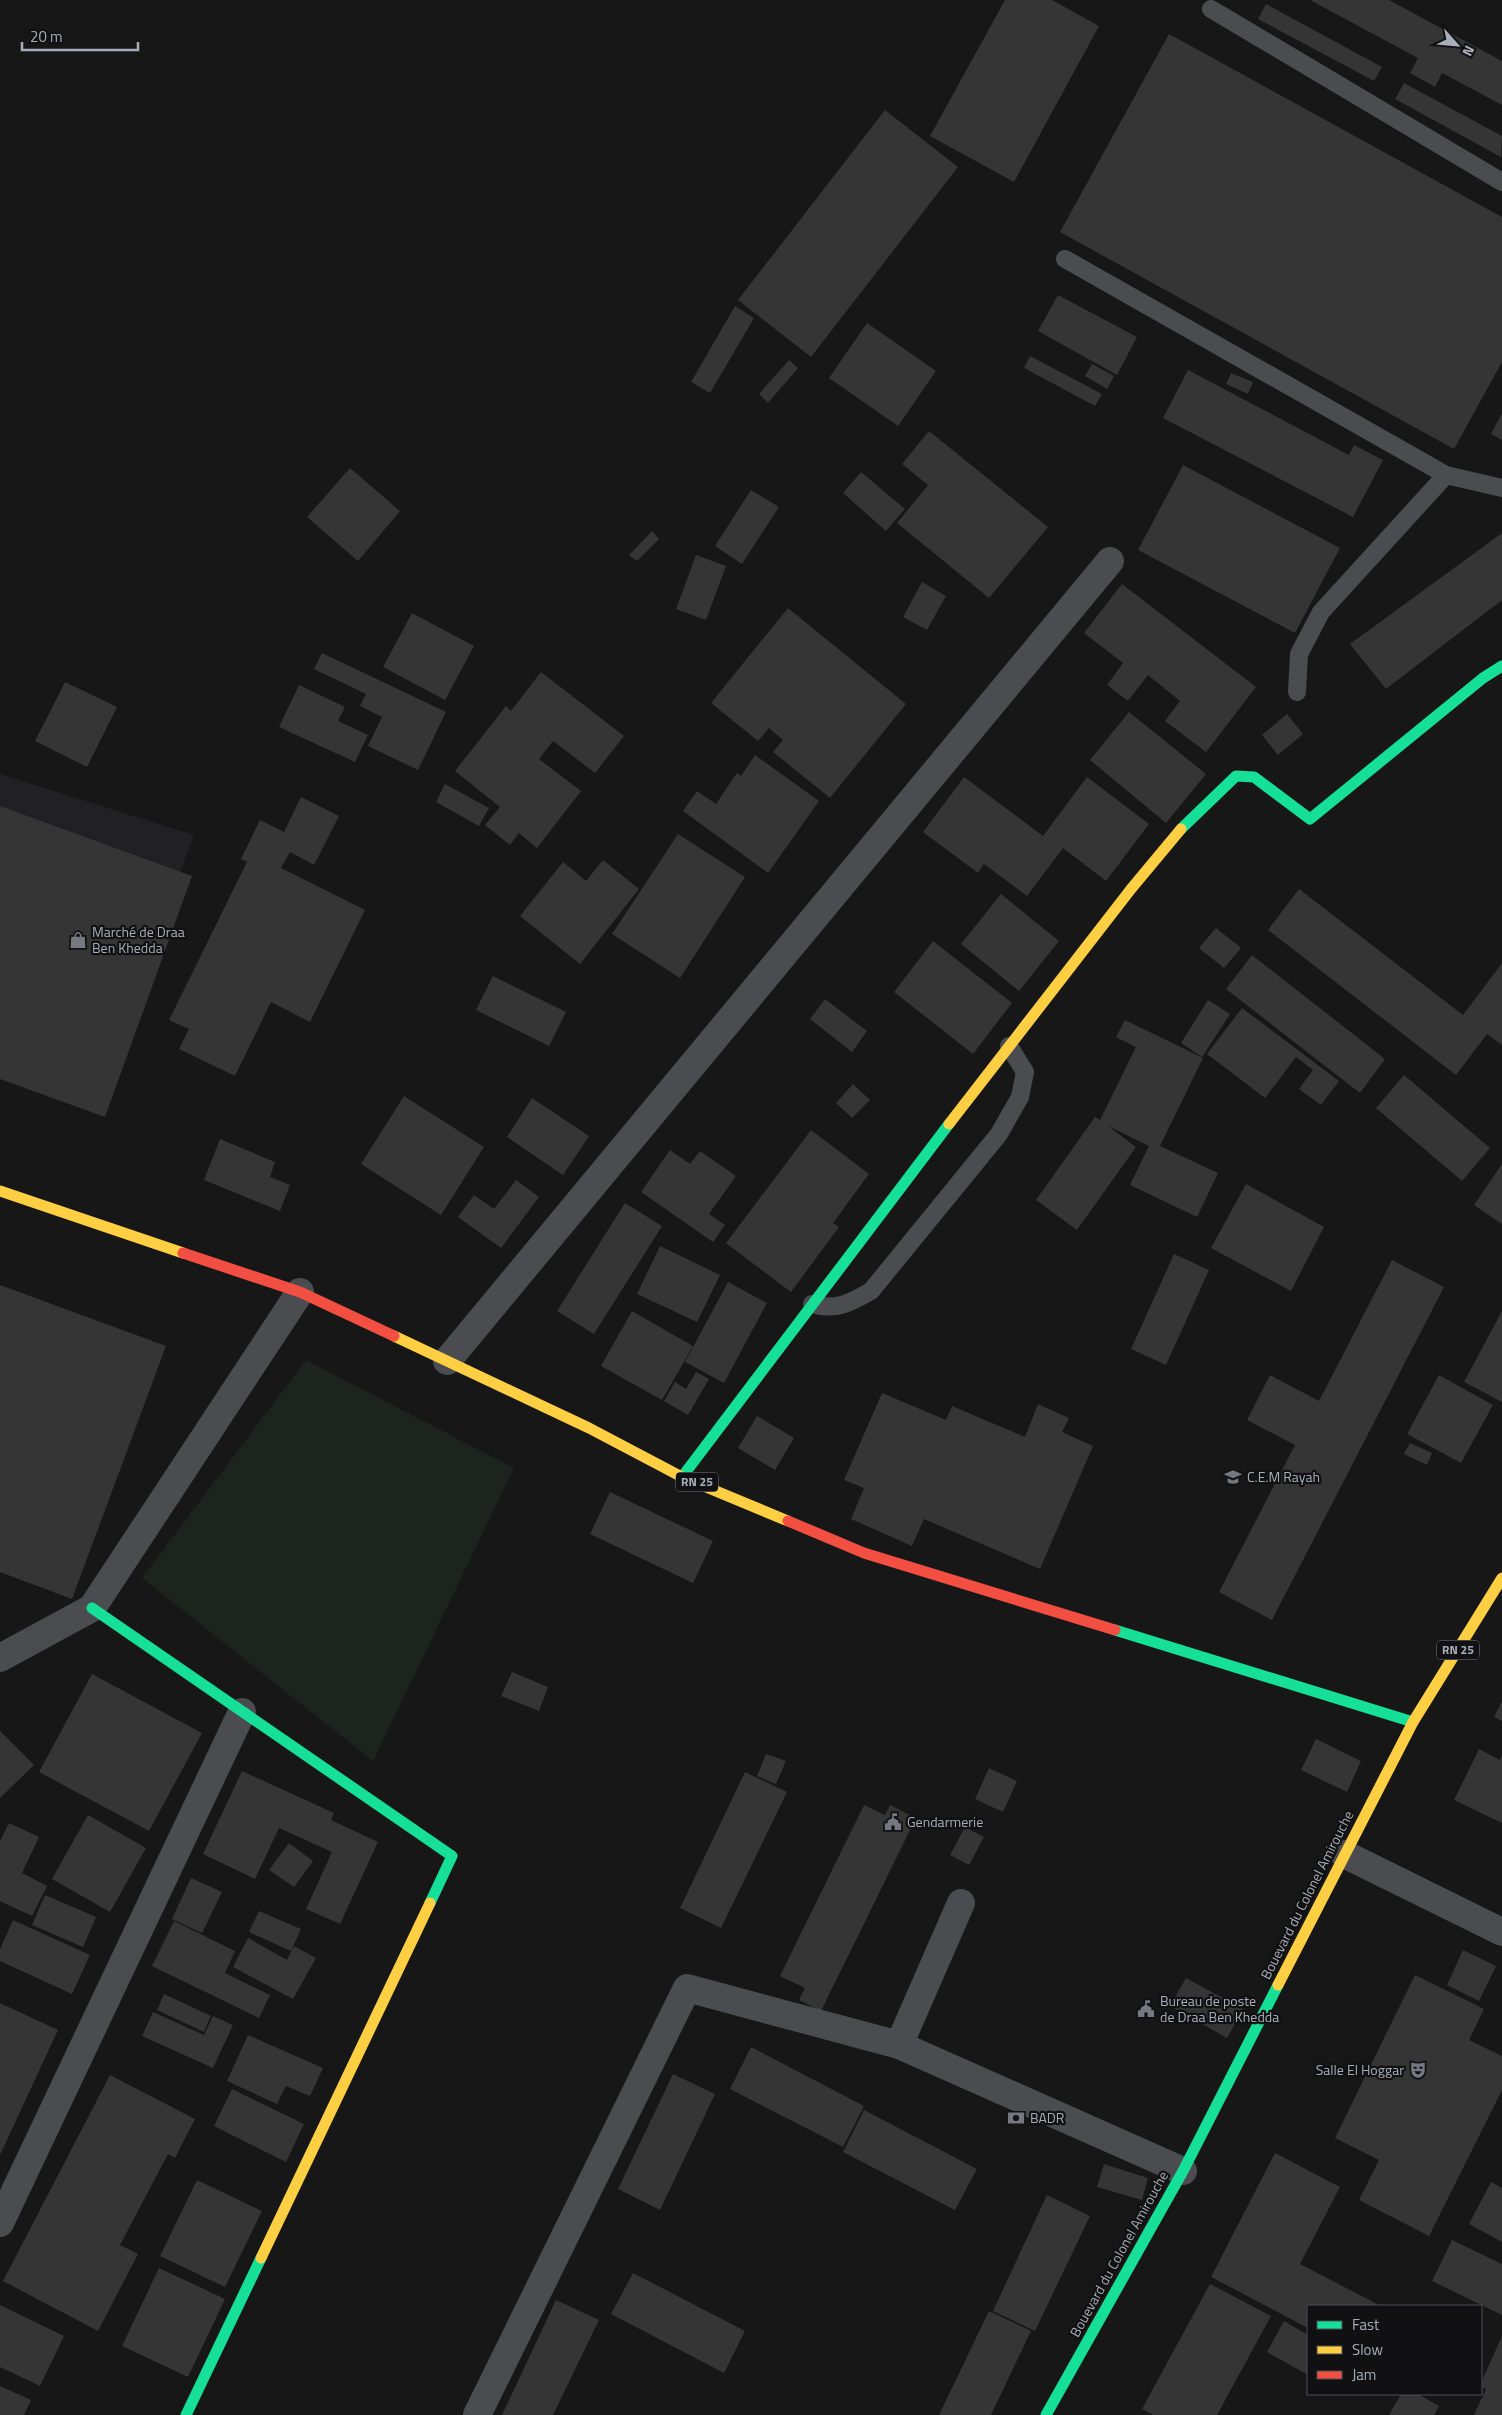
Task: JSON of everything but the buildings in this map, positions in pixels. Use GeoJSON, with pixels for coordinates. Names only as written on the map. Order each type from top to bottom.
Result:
{"type":"FeatureCollection","features":[{"type":"Feature","properties":{"kind":"main road"},"geometry":{"type":"LineString","coordinates":[[682,1477],[932,1143],[1145,872],[1206,802],[1236,776],[1254,777],[1310,819],[1483,678],[1502,666]]}},
{"type":"Feature","properties":{"kind":"main road","name":"RN 25"},"geometry":{"type":"LineString","coordinates":[[0,1191],[300,1292],[589,1428],[682,1477],[864,1553],[1413,1722]]}},
{"type":"Feature","properties":{"kind":"main road","name":"Bouevard du Colonel Amirouche"},"geometry":{"type":"LineString","coordinates":[[1046,2415],[1183,2171],[1413,1722],[1502,1578]]}},
{"type":"Feature","properties":{"kind":"main road"},"geometry":{"type":"LineString","coordinates":[[92,1608],[452,1856],[186,2415]]}},
{"type":"Feature","properties":{"kind":"street"},"geometry":{"type":"LineString","coordinates":[[447,1361],[1110,561]]}},
{"type":"Feature","properties":{"kind":"street"},"geometry":{"type":"LineString","coordinates":[[0,1658],[92,1608],[300,1292]]}},
{"type":"Feature","properties":{"kind":"street"},"geometry":{"type":"LineString","coordinates":[[0,2223],[242,1712]]}},
{"type":"Feature","properties":{"kind":"street"},"geometry":{"type":"LineString","coordinates":[[1344,1854],[1502,1932]]}},
{"type":"Feature","properties":{"kind":"street"},"geometry":{"type":"LineString","coordinates":[[898,2045],[961,1903]]}},
{"type":"Feature","properties":{"kind":"street"},"geometry":{"type":"LineString","coordinates":[[477,2415],[687,1988],[898,2045],[1183,2171]]}},
{"type":"Feature","properties":{"kind":"lane"},"geometry":{"type":"LineString","coordinates":[[1211,9],[1502,182]]}},
{"type":"Feature","properties":{"kind":"lane"},"geometry":{"type":"LineString","coordinates":[[1066,259],[1446,475],[1502,488]]}},
{"type":"Feature","properties":{"kind":"lane"},"geometry":{"type":"LineString","coordinates":[[1297,692],[1299,654],[1321,612],[1446,475]]}},
{"type":"Feature","properties":{"kind":"lane"},"geometry":{"type":"LineString","coordinates":[[812,1304],[825,1307],[850,1304],[871,1291],[1000,1134],[1020,1097],[1025,1072],[1009,1046]]}},
{"type":"Feature","properties":{"kind":"shaded area","name":"Marché de Draa Ben Khedda"},"geometry":{"type":"Polygon","coordinates":[[[0,774],[194,835],[106,1074],[0,1045],[0,774]]]}},
{"type":"Feature","properties":{"kind":"shaded area"},"geometry":{"type":"Polygon","coordinates":[[[306,1360],[514,1468],[373,1761],[142,1578],[306,1360]]]}},
{"type":"Feature","properties":{"kind":"traffic: fast"},"geometry":{"type":"LineString","coordinates":[[1181,829],[1236,776],[1254,777],[1310,819],[1483,678],[1502,666]]}},
{"type":"Feature","properties":{"kind":"traffic: fast"},"geometry":{"type":"LineString","coordinates":[[682,1477],[949,1124]]}},
{"type":"Feature","properties":{"kind":"traffic: fast"},"geometry":{"type":"LineString","coordinates":[[92,1608],[452,1856],[430,1903]]}},
{"type":"Feature","properties":{"kind":"traffic: fast"},"geometry":{"type":"LineString","coordinates":[[1115,1630],[1413,1722]]}},
{"type":"Feature","properties":{"kind":"traffic: fast"},"geometry":{"type":"LineString","coordinates":[[1046,2415],[1183,2171],[1278,1985]]}},
{"type":"Feature","properties":{"kind":"traffic: fast"},"geometry":{"type":"LineString","coordinates":[[186,2415],[261,2258]]}},
{"type":"Feature","properties":{"kind":"traffic: slow"},"geometry":{"type":"LineString","coordinates":[[949,1124],[1131,889],[1181,829]]}},
{"type":"Feature","properties":{"kind":"traffic: slow"},"geometry":{"type":"LineString","coordinates":[[0,1191],[183,1253]]}},
{"type":"Feature","properties":{"kind":"traffic: slow"},"geometry":{"type":"LineString","coordinates":[[394,1336],[589,1428],[682,1477],[788,1521]]}},
{"type":"Feature","properties":{"kind":"traffic: slow"},"geometry":{"type":"LineString","coordinates":[[1278,1985],[1413,1722],[1502,1578]]}},
{"type":"Feature","properties":{"kind":"traffic: slow"},"geometry":{"type":"LineString","coordinates":[[261,2258],[430,1903]]}},
{"type":"Feature","properties":{"kind":"traffic: jam"},"geometry":{"type":"LineString","coordinates":[[183,1253],[300,1292],[394,1336]]}},
{"type":"Feature","properties":{"kind":"traffic: jam"},"geometry":{"type":"LineString","coordinates":[[788,1521],[864,1553],[1115,1630]]}},
{"type":"Feature","properties":{"kind":"place","name":"Marché de Draa Ben Khedda"},"geometry":{"type":"Point","coordinates":[78,940]}},
{"type":"Feature","properties":{"kind":"place","name":"C.E.M Rayah"},"geometry":{"type":"Point","coordinates":[1233,1477]}},
{"type":"Feature","properties":{"kind":"place","name":"Gendarmerie"},"geometry":{"type":"Point","coordinates":[893,1822]}},
{"type":"Feature","properties":{"kind":"place","name":"Bureau de poste de Draa Ben Khedda"},"geometry":{"type":"Point","coordinates":[1146,2009]}},
{"type":"Feature","properties":{"kind":"place","name":"Salle El Hoggar"},"geometry":{"type":"Point","coordinates":[1418,2070]}},
{"type":"Feature","properties":{"kind":"place","name":"BADR"},"geometry":{"type":"Point","coordinates":[1016,2118]}}]}
